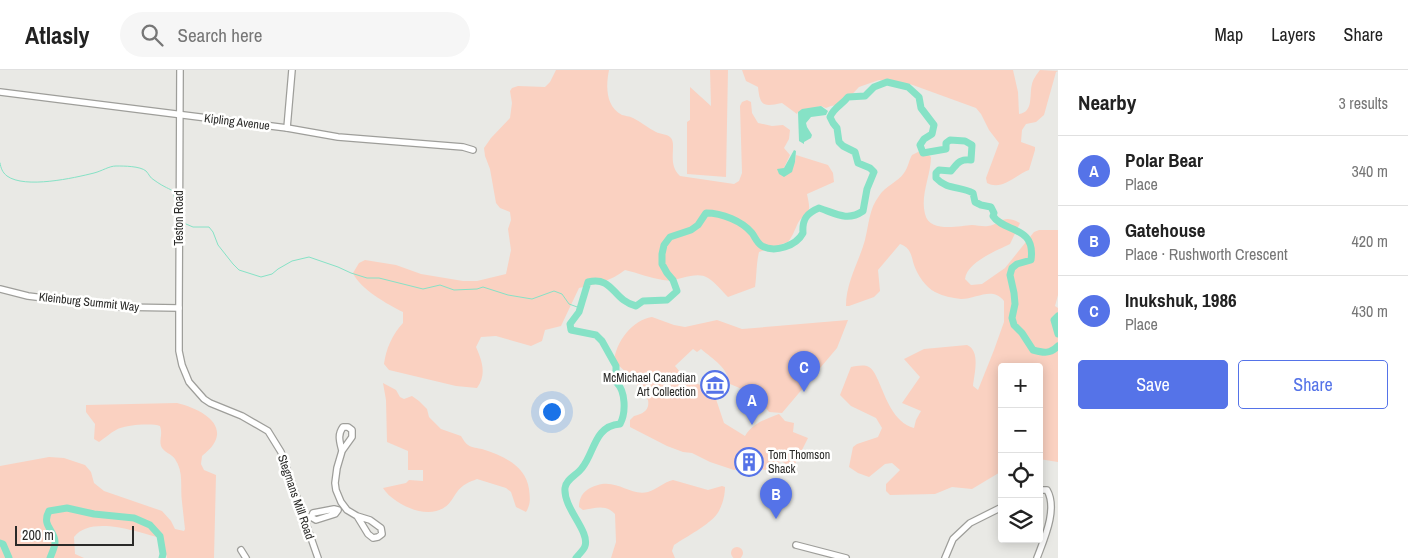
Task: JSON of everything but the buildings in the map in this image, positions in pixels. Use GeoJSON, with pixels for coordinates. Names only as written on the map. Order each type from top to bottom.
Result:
{"type":"FeatureCollection","features":[{"type":"Feature","properties":{"kind":"street","name":"Teston Road"},"geometry":{"type":"LineString","coordinates":[[180,70],[179,352],[182,365]]}},
{"type":"Feature","properties":{"kind":"street"},"geometry":{"type":"LineString","coordinates":[[287,128],[292,70]]}},
{"type":"Feature","properties":{"kind":"street","name":"Kipling Avenue"},"geometry":{"type":"LineString","coordinates":[[0,92],[287,128],[338,137],[463,147],[473,150]]}},
{"type":"Feature","properties":{"kind":"street","name":"Kleinburg Summit Way"},"geometry":{"type":"LineString","coordinates":[[0,289],[28,296],[117,307],[179,308]]}},
{"type":"Feature","properties":{"kind":"street","name":"Stegmans Mill Road"},"geometry":{"type":"LineString","coordinates":[[182,365],[189,382],[210,403],[242,416],[268,431],[281,452],[318,558]]}},
{"type":"Feature","properties":{"kind":"street"},"geometry":{"type":"LineString","coordinates":[[342,451],[335,483],[341,502],[351,513],[357,516]]}},
{"type":"Feature","properties":{"kind":"street"},"geometry":{"type":"LineString","coordinates":[[1037,558],[1049,527],[1051,497],[1048,490],[1043,490]]}},
{"type":"Feature","properties":{"kind":"street"},"geometry":{"type":"LineString","coordinates":[[304,520],[311,517],[316,520],[335,514],[344,506]]}},
{"type":"Feature","properties":{"kind":"street"},"geometry":{"type":"LineString","coordinates":[[945,558],[953,539],[970,522],[998,509]]}},
{"type":"Feature","properties":{"kind":"street"},"geometry":{"type":"LineString","coordinates":[[796,545],[846,558]]}},
{"type":"Feature","properties":{"kind":"street"},"geometry":{"type":"LineString","coordinates":[[241,550],[246,558]]}},
{"type":"Feature","properties":{"kind":"street"},"geometry":{"type":"LineString","coordinates":[[818,550],[818,558]]}},
{"type":"Feature","properties":{"kind":"shaded area"},"geometry":{"type":"Polygon","coordinates":[[[556,70],[609,70],[607,88],[612,106],[622,115],[633,118],[656,132],[670,137],[673,144],[674,166],[680,176],[734,184],[739,181],[742,173],[740,106],[742,102],[747,100],[751,102],[752,113],[758,123],[772,126],[783,125],[790,130],[789,139],[784,148],[790,155],[779,174],[795,162],[796,155],[828,165],[833,173],[834,182],[807,194],[808,212],[801,218],[788,242],[759,252],[755,287],[728,297],[714,282],[703,276],[697,275],[674,280],[663,280],[625,270],[609,279],[579,288],[561,326],[545,330],[542,341],[531,346],[496,336],[481,337],[476,347],[482,362],[483,373],[477,388],[456,386],[389,370],[384,364],[385,358],[393,337],[403,323],[403,312],[368,290],[353,273],[359,263],[365,260],[396,265],[421,274],[463,281],[477,281],[506,274],[511,250],[508,229],[511,220],[510,212],[500,208],[496,203],[484,148],[510,118],[512,103],[510,91],[512,88],[518,86],[545,87],[556,70]]]}},
{"type":"Feature","properties":{"kind":"shaded area"},"geometry":{"type":"Polygon","coordinates":[[[710,70],[728,70],[726,177],[687,174],[687,122],[690,120],[690,87],[711,106],[710,70]]]}},
{"type":"Feature","properties":{"kind":"shaded area"},"geometry":{"type":"Polygon","coordinates":[[[742,70],[1013,70],[1018,92],[1019,114],[1024,113],[1029,107],[1031,88],[1040,70],[1058,71],[1056,72],[1044,115],[1036,122],[1026,124],[1022,130],[1021,142],[1035,147],[1029,170],[1003,184],[993,185],[987,183],[986,178],[999,143],[976,108],[910,84],[879,80],[859,87],[843,104],[826,108],[821,106],[798,112],[797,114],[782,103],[764,104],[761,101],[758,87],[746,81],[742,70]]]}},
{"type":"Feature","properties":{"kind":"shaded area"},"geometry":{"type":"Polygon","coordinates":[[[821,106],[828,111],[826,115],[811,117],[806,123],[812,135],[804,144],[799,141],[798,112],[802,109],[821,106]]]}},
{"type":"Feature","properties":{"kind":"shaded area"},"geometry":{"type":"Polygon","coordinates":[[[794,150],[796,151],[795,162],[792,172],[784,177],[779,174],[777,169],[784,168],[794,150]]]}},
{"type":"Feature","properties":{"kind":"shaded area"},"geometry":{"type":"Polygon","coordinates":[[[924,151],[931,157],[924,207],[925,214],[932,224],[945,227],[986,226],[1005,219],[1020,223],[1010,244],[976,262],[971,267],[965,279],[971,285],[982,284],[1005,268],[1034,232],[1039,230],[1058,230],[1058,295],[1055,306],[1058,308],[1058,462],[1043,460],[1043,363],[998,363],[998,473],[972,489],[952,487],[935,494],[890,495],[886,491],[886,484],[900,470],[892,463],[885,464],[869,477],[849,467],[853,447],[878,437],[882,428],[876,418],[851,406],[840,395],[851,367],[862,365],[871,368],[895,415],[914,428],[921,411],[902,403],[920,377],[904,359],[924,349],[967,345],[974,352],[973,386],[978,390],[1004,322],[1004,301],[994,294],[961,299],[944,296],[932,290],[925,284],[917,272],[908,250],[900,244],[878,270],[880,291],[874,297],[846,306],[850,280],[865,240],[873,206],[882,193],[904,173],[912,155],[924,151]]]}},
{"type":"Feature","properties":{"kind":"shaded area"},"geometry":{"type":"Polygon","coordinates":[[[652,317],[685,327],[717,320],[742,329],[848,320],[837,348],[782,413],[769,412],[756,395],[730,384],[723,368],[701,349],[697,352],[693,349],[675,366],[685,378],[709,389],[716,399],[724,423],[745,436],[755,425],[779,414],[785,421],[794,423],[793,432],[808,438],[793,468],[781,461],[773,468],[767,470],[747,468],[734,470],[710,462],[692,453],[667,446],[630,427],[630,420],[647,409],[648,400],[632,378],[614,361],[615,354],[626,333],[632,327],[638,322],[652,317]]]}},
{"type":"Feature","properties":{"kind":"shaded area"},"geometry":{"type":"Polygon","coordinates":[[[383,383],[396,390],[400,397],[404,399],[412,396],[419,401],[427,409],[429,417],[441,429],[461,436],[470,446],[498,455],[519,468],[527,481],[529,489],[530,498],[526,512],[516,507],[511,492],[506,488],[477,479],[461,487],[449,504],[438,511],[429,512],[411,509],[388,494],[383,488],[406,483],[409,480],[423,481],[423,470],[408,470],[408,451],[387,442],[386,400],[383,383]]]}},
{"type":"Feature","properties":{"kind":"shaded area"},"geometry":{"type":"Polygon","coordinates":[[[177,403],[188,406],[207,416],[217,430],[217,438],[212,447],[202,456],[201,464],[204,470],[216,475],[214,558],[167,558],[160,538],[128,529],[103,526],[82,530],[74,537],[75,554],[84,558],[0,558],[0,466],[49,457],[64,458],[85,465],[91,472],[94,483],[104,491],[162,511],[175,529],[184,531],[180,469],[174,457],[161,446],[160,426],[144,425],[120,428],[99,442],[94,439],[95,424],[86,412],[86,405],[177,403]]]}},
{"type":"Feature","properties":{"kind":"shaded area"},"geometry":{"type":"Polygon","coordinates":[[[673,480],[708,490],[722,486],[725,487],[723,501],[717,514],[703,527],[674,545],[672,551],[675,558],[611,558],[616,542],[615,514],[604,508],[583,510],[579,507],[583,494],[597,485],[605,484],[613,484],[640,493],[648,492],[673,480]]]}},
{"type":"Feature","properties":{"kind":"shaded area"},"geometry":{"type":"Polygon","coordinates":[[[737,547],[743,553],[737,559],[731,553],[737,547]]]}},
{"type":"Feature","properties":{"kind":"waterway"},"geometry":{"type":"LineString","coordinates":[[576,558],[584,548],[584,533],[565,496],[565,488],[582,468],[596,441],[605,429],[620,424],[624,408],[622,391],[616,382],[616,366],[602,341],[596,335],[571,330],[570,324],[579,312],[588,282],[603,282],[622,299],[636,306],[643,301],[667,300],[677,291],[673,280],[662,264],[664,245],[670,237],[691,230],[698,225],[706,213],[719,214],[737,221],[752,233],[760,245],[773,249],[790,245],[800,238],[803,233],[803,224],[806,217],[819,208],[846,216],[852,216],[863,211],[867,189],[874,172],[870,168],[858,163],[855,152],[839,142],[837,128],[830,117],[848,97],[865,96],[874,87],[887,82],[908,87],[919,97],[921,108],[934,125],[932,134],[924,139],[920,145],[923,153],[946,149],[946,143],[950,140],[965,141],[972,145],[971,160],[961,161],[951,171],[939,170],[936,173],[936,178],[949,186],[973,193],[975,202],[991,207],[994,213],[993,216],[998,221],[1018,231],[1029,241],[1031,260],[1017,264],[1012,268],[1010,275],[1015,304],[1012,318],[1014,325],[1022,333],[1033,350],[1047,352],[1058,346]]}},
{"type":"Feature","properties":{"kind":"waterway"},"geometry":{"type":"LineString","coordinates":[[0,163],[2,170],[7,176],[25,182],[62,180],[94,173],[113,166],[140,168],[174,193],[175,214]]}},
{"type":"Feature","properties":{"kind":"waterway"},"geometry":{"type":"LineString","coordinates":[[186,224],[193,227],[209,227],[218,245],[239,270],[261,277],[272,274],[292,261],[309,257],[367,278],[379,278],[423,289],[440,285],[454,290],[483,287],[508,295],[532,299],[554,291],[562,294],[569,304],[580,308]]}},
{"type":"Feature","properties":{"kind":"waterway"},"geometry":{"type":"LineString","coordinates":[[1058,316],[1054,320],[1058,334]]}},
{"type":"Feature","properties":{"kind":"waterway"},"geometry":{"type":"LineString","coordinates":[[50,558],[55,542],[47,524],[47,516],[49,511],[67,508],[94,514],[134,518],[150,525],[160,536],[162,558]]}},
{"type":"Feature","properties":{"kind":"waterway"},"geometry":{"type":"LineString","coordinates":[[0,543],[3,544],[9,558]]}},
{"type":"Feature","properties":{"kind":"place","name":"McMichael Canadian Art Collection"},"geometry":{"type":"Point","coordinates":[715,385]}},
{"type":"Feature","properties":{"kind":"place","name":"Inukshuk, 1986"},"geometry":{"type":"Point","coordinates":[804,392]}},
{"type":"Feature","properties":{"kind":"place","name":"Polar Bear"},"geometry":{"type":"Point","coordinates":[752,425]}},
{"type":"Feature","properties":{"kind":"place","name":"Tom Thomson Shack"},"geometry":{"type":"Point","coordinates":[749,462]}},
{"type":"Feature","properties":{"kind":"place","name":"Gatehouse"},"geometry":{"type":"Point","coordinates":[776,519]}}]}
